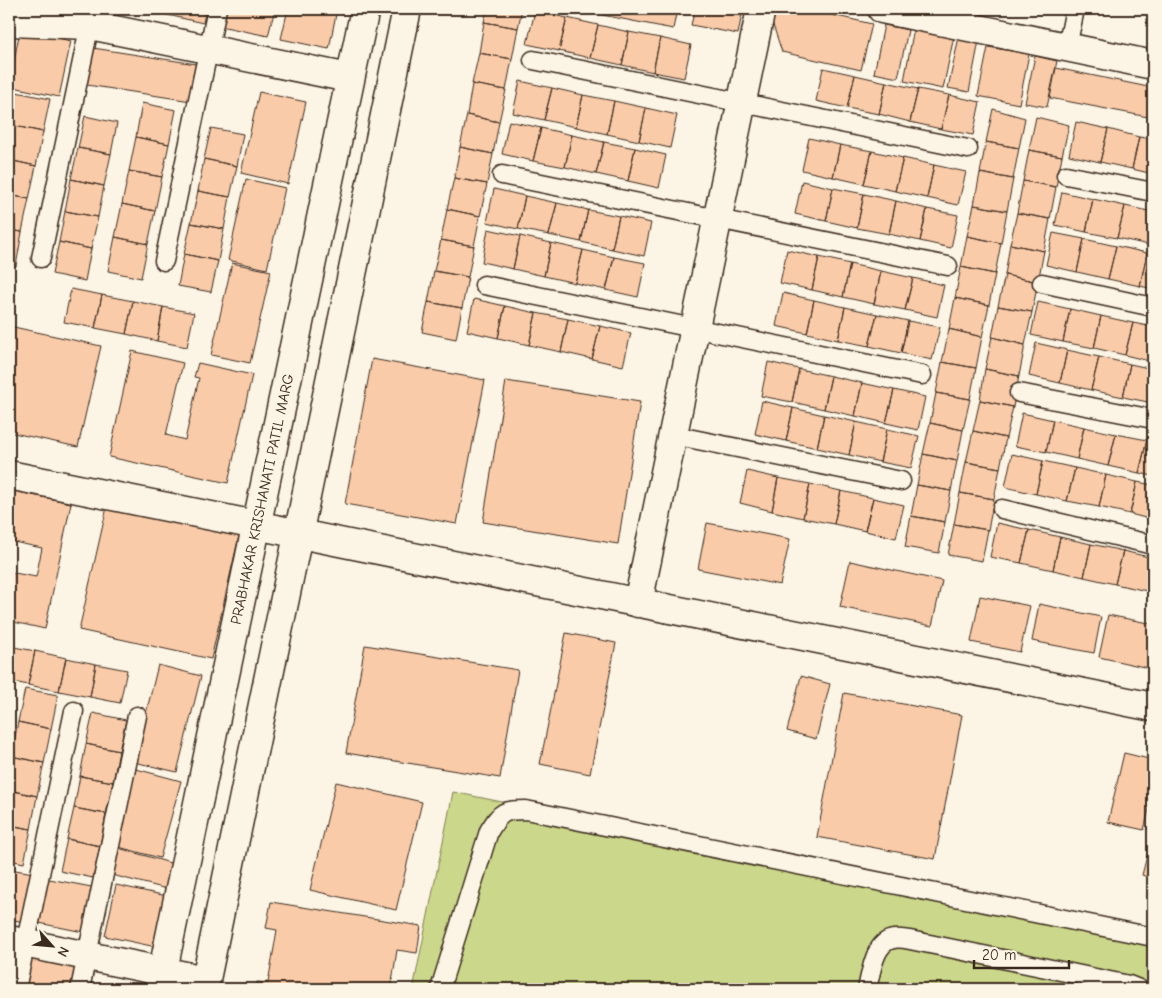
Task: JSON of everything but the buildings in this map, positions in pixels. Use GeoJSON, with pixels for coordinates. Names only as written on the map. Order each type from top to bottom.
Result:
{"type":"FeatureCollection","features":[{"type":"Feature","properties":{"kind":"street","name":"PRABHAKAR KRISHANATI PATIL MARG"},"geometry":{"type":"LineString","coordinates":[[161,980],[365,9]]}},
{"type":"Feature","properties":{"kind":"street"},"geometry":{"type":"LineString","coordinates":[[17,942],[87,957],[161,980],[205,985],[407,9]]}},
{"type":"Feature","properties":{"kind":"street"},"geometry":{"type":"LineString","coordinates":[[638,603],[761,9]]}},
{"type":"Feature","properties":{"kind":"street"},"geometry":{"type":"LineString","coordinates":[[882,9],[955,16],[1067,47],[1153,65]]}},
{"type":"Feature","properties":{"kind":"street"},"geometry":{"type":"LineString","coordinates":[[9,22],[92,17],[209,49],[349,78]]}},
{"type":"Feature","properties":{"kind":"street"},"geometry":{"type":"LineString","coordinates":[[9,475],[1153,708]]}},
{"type":"Feature","properties":{"kind":"lane"},"geometry":{"type":"LineString","coordinates":[[164,261],[217,9]]}},
{"type":"Feature","properties":{"kind":"lane"},"geometry":{"type":"LineString","coordinates":[[1067,47],[1075,9]]}},
{"type":"Feature","properties":{"kind":"lane"},"geometry":{"type":"LineString","coordinates":[[41,258],[92,17]]}},
{"type":"Feature","properties":{"kind":"lane"},"geometry":{"type":"LineString","coordinates":[[533,60],[968,149]]}},
{"type":"Feature","properties":{"kind":"lane"},"geometry":{"type":"LineString","coordinates":[[1066,174],[1153,192]]}},
{"type":"Feature","properties":{"kind":"lane"},"geometry":{"type":"LineString","coordinates":[[502,175],[948,266]]}},
{"type":"Feature","properties":{"kind":"lane"},"geometry":{"type":"LineString","coordinates":[[1042,283],[1153,307]]}},
{"type":"Feature","properties":{"kind":"lane"},"geometry":{"type":"LineString","coordinates":[[484,286],[922,375]]}},
{"type":"Feature","properties":{"kind":"lane"},"geometry":{"type":"LineString","coordinates":[[1019,393],[1153,420]]}},
{"type":"Feature","properties":{"kind":"lane"},"geometry":{"type":"LineString","coordinates":[[673,435],[901,481]]}},
{"type":"Feature","properties":{"kind":"lane"},"geometry":{"type":"LineString","coordinates":[[1002,509],[1153,545]]}},
{"type":"Feature","properties":{"kind":"lane"},"geometry":{"type":"LineString","coordinates":[[16,989],[17,942],[74,711]]}},
{"type":"Feature","properties":{"kind":"lane"},"geometry":{"type":"LineString","coordinates":[[80,989],[137,716]]}},
{"type":"Feature","properties":{"kind":"lane"},"geometry":{"type":"LineString","coordinates":[[440,989],[489,831],[498,817],[510,810],[526,810],[1153,937]]}},
{"type":"Feature","properties":{"kind":"lane"},"geometry":{"type":"LineString","coordinates":[[867,989],[873,963],[880,946],[892,938],[910,940],[1129,985],[1139,989]]}},
{"type":"Feature","properties":{"kind":"green space"},"geometry":{"type":"Polygon","coordinates":[[[453,792],[1153,934],[1153,989],[413,989],[453,792]]]}}]}
